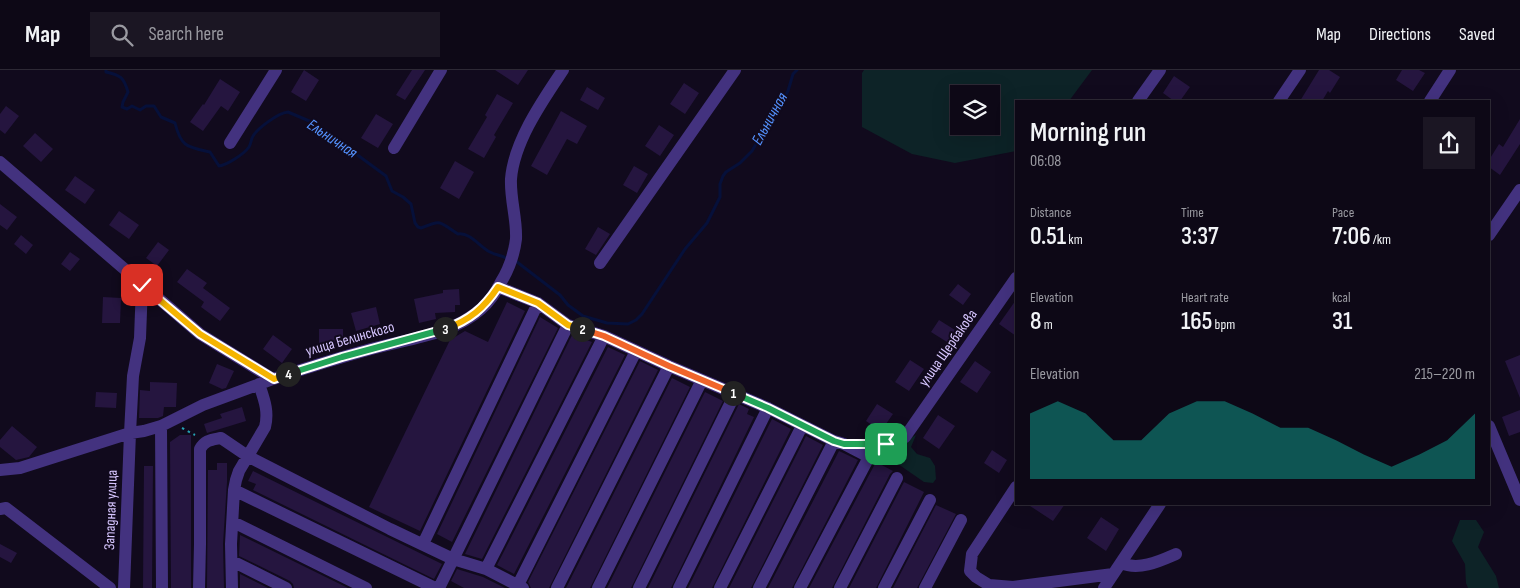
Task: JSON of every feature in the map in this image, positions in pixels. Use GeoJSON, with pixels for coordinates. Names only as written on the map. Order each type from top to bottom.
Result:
{"type":"FeatureCollection","features":[{"type":"Feature","properties":{"kind":"street"},"geometry":{"type":"LineString","coordinates":[[230,143],[276,70]]}},
{"type":"Feature","properties":{"kind":"street"},"geometry":{"type":"LineString","coordinates":[[394,148],[441,70]]}},
{"type":"Feature","properties":{"kind":"street","name":"улица Белинского"},"geometry":{"type":"LineString","coordinates":[[274,379],[333,360],[450,327],[480,310],[488,302],[512,259],[516,237],[511,188],[513,167],[537,109],[563,70]]}},
{"type":"Feature","properties":{"kind":"street"},"geometry":{"type":"LineString","coordinates":[[600,263],[735,70]]}},
{"type":"Feature","properties":{"kind":"street"},"geometry":{"type":"LineString","coordinates":[[1139,100],[1160,70]]}},
{"type":"Feature","properties":{"kind":"street"},"geometry":{"type":"LineString","coordinates":[[1279,100],[1300,70]]}},
{"type":"Feature","properties":{"kind":"street"},"geometry":{"type":"LineString","coordinates":[[1431,100],[1450,70]]}},
{"type":"Feature","properties":{"kind":"street"},"geometry":{"type":"LineString","coordinates":[[0,162],[200,334],[274,379]]}},
{"type":"Feature","properties":{"kind":"street"},"geometry":{"type":"LineString","coordinates":[[1490,235],[1520,190]]}},
{"type":"Feature","properties":{"kind":"street","name":"улица Щербакова"},"geometry":{"type":"LineString","coordinates":[[905,437],[1015,279]]}},
{"type":"Feature","properties":{"kind":"street","name":"Западная улица"},"geometry":{"type":"LineString","coordinates":[[124,588],[133,376],[140,338],[142,285]]}},
{"type":"Feature","properties":{"kind":"street"},"geometry":{"type":"LineString","coordinates":[[498,287],[538,303],[568,325],[604,336],[768,408],[869,457],[800,588]]}},
{"type":"Feature","properties":{"kind":"street"},"geometry":{"type":"LineString","coordinates":[[423,544],[538,303]]}},
{"type":"Feature","properties":{"kind":"street"},"geometry":{"type":"LineString","coordinates":[[234,490],[437,588],[568,325]]}},
{"type":"Feature","properties":{"kind":"street"},"geometry":{"type":"LineString","coordinates":[[486,569],[604,336]]}},
{"type":"Feature","properties":{"kind":"street"},"geometry":{"type":"LineString","coordinates":[[199,588],[200,449],[208,440],[221,438],[249,457],[453,559],[486,569],[521,587],[636,351]]}},
{"type":"Feature","properties":{"kind":"street"},"geometry":{"type":"LineString","coordinates":[[557,588],[669,366]]}},
{"type":"Feature","properties":{"kind":"street"},"geometry":{"type":"LineString","coordinates":[[0,470],[20,468],[130,433],[164,425],[204,405],[274,379]]}},
{"type":"Feature","properties":{"kind":"street"},"geometry":{"type":"LineString","coordinates":[[598,588],[702,380]]}},
{"type":"Feature","properties":{"kind":"street"},"geometry":{"type":"LineString","coordinates":[[232,588],[234,490],[239,471],[249,457],[267,421],[267,410],[259,384]]}},
{"type":"Feature","properties":{"kind":"street"},"geometry":{"type":"LineString","coordinates":[[639,588],[735,394]]}},
{"type":"Feature","properties":{"kind":"street"},"geometry":{"type":"LineString","coordinates":[[679,588],[768,408]]}},
{"type":"Feature","properties":{"kind":"street"},"geometry":{"type":"LineString","coordinates":[[162,588],[164,425]]}},
{"type":"Feature","properties":{"kind":"street"},"geometry":{"type":"LineString","coordinates":[[720,588],[802,426]]}},
{"type":"Feature","properties":{"kind":"street"},"geometry":{"type":"LineString","coordinates":[[1490,428],[1518,491]]}},
{"type":"Feature","properties":{"kind":"street"},"geometry":{"type":"LineString","coordinates":[[759,588],[834,441]]}},
{"type":"Feature","properties":{"kind":"street"},"geometry":{"type":"LineString","coordinates":[[840,588],[897,478]]}},
{"type":"Feature","properties":{"kind":"street"},"geometry":{"type":"LineString","coordinates":[[1015,488],[972,554],[970,571],[976,577],[989,585],[1013,587],[1113,574]]}},
{"type":"Feature","properties":{"kind":"street"},"geometry":{"type":"LineString","coordinates":[[884,588],[930,500]]}},
{"type":"Feature","properties":{"kind":"street"},"geometry":{"type":"LineString","coordinates":[[1104,588],[1159,505]]}},
{"type":"Feature","properties":{"kind":"street"},"geometry":{"type":"LineString","coordinates":[[0,509],[6,508],[110,588]]}},
{"type":"Feature","properties":{"kind":"street"},"geometry":{"type":"LineString","coordinates":[[925,588],[961,520]]}},
{"type":"Feature","properties":{"kind":"street"},"geometry":{"type":"LineString","coordinates":[[233,522],[366,588]]}},
{"type":"Feature","properties":{"kind":"street"},"geometry":{"type":"LineString","coordinates":[[1121,563],[1136,566],[1158,562],[1176,554]]}},
{"type":"Feature","properties":{"kind":"street"},"geometry":{"type":"LineString","coordinates":[[232,561],[286,588]]}},
{"type":"Feature","properties":{"kind":"path"},"geometry":{"type":"LineString","coordinates":[[164,425],[189,431],[200,438],[208,440]]}},
{"type":"Feature","properties":{"kind":"path"},"geometry":{"type":"LineString","coordinates":[[870,445],[897,442],[905,437]]}},
{"type":"Feature","properties":{"kind":"green space"},"geometry":{"type":"Polygon","coordinates":[[[864,70],[1092,70],[1070,100],[1015,100],[1015,151],[955,163],[912,154],[862,127],[862,73],[864,70]]]}},
{"type":"Feature","properties":{"kind":"green space"},"geometry":{"type":"Polygon","coordinates":[[[916,435],[911,447],[917,454],[930,458],[935,466],[936,479],[933,483],[924,482],[898,464],[894,454],[896,447],[916,435]]]}},
{"type":"Feature","properties":{"kind":"green space"},"geometry":{"type":"Polygon","coordinates":[[[1460,520],[1476,520],[1484,532],[1478,547],[1496,576],[1499,588],[1468,588],[1465,564],[1452,541],[1460,520]]]}},
{"type":"Feature","properties":{"kind":"building"},"geometry":{"type":"Polygon","coordinates":[[[304,70],[319,80],[306,101],[291,92],[304,70]]]}},
{"type":"Feature","properties":{"kind":"building"},"geometry":{"type":"Polygon","coordinates":[[[412,70],[425,70],[405,100],[396,95],[412,70]]]}},
{"type":"Feature","properties":{"kind":"building"},"geometry":{"type":"Polygon","coordinates":[[[495,70],[528,70],[518,85],[495,70]]]}},
{"type":"Feature","properties":{"kind":"building"},"geometry":{"type":"Polygon","coordinates":[[[1319,70],[1329,70],[1340,77],[1330,93],[1328,91],[1323,100],[1301,100],[1319,70]]]}},
{"type":"Feature","properties":{"kind":"building"},"geometry":{"type":"Polygon","coordinates":[[[1402,70],[1419,70],[1425,73],[1413,91],[1396,80],[1402,70]]]}},
{"type":"Feature","properties":{"kind":"building"},"geometry":{"type":"Polygon","coordinates":[[[1174,76],[1190,87],[1181,100],[1173,100],[1163,93],[1174,76]]]}},
{"type":"Feature","properties":{"kind":"building"},"geometry":{"type":"Polygon","coordinates":[[[220,79],[240,92],[228,111],[221,106],[203,131],[190,122],[204,105],[220,79]]]}},
{"type":"Feature","properties":{"kind":"building"},"geometry":{"type":"Polygon","coordinates":[[[684,83],[699,93],[685,114],[670,104],[684,83]]]}},
{"type":"Feature","properties":{"kind":"building"},"geometry":{"type":"Polygon","coordinates":[[[587,87],[605,98],[598,110],[580,100],[587,87]]]}},
{"type":"Feature","properties":{"kind":"building"},"geometry":{"type":"Polygon","coordinates":[[[497,94],[513,103],[494,135],[496,137],[484,158],[468,149],[487,117],[485,115],[497,94]]]}},
{"type":"Feature","properties":{"kind":"building"},"geometry":{"type":"Polygon","coordinates":[[[6,106],[19,116],[5,134],[0,130],[0,114],[6,106]]]}},
{"type":"Feature","properties":{"kind":"building"},"geometry":{"type":"Polygon","coordinates":[[[561,111],[587,126],[577,144],[567,139],[547,175],[531,166],[561,111]]]}},
{"type":"Feature","properties":{"kind":"building"},"geometry":{"type":"Polygon","coordinates":[[[376,114],[393,124],[378,148],[361,138],[376,114]]]}},
{"type":"Feature","properties":{"kind":"building"},"geometry":{"type":"Polygon","coordinates":[[[1520,119],[1520,144],[1500,175],[1490,168],[1490,158],[1499,144],[1503,147],[1520,119]]]}},
{"type":"Feature","properties":{"kind":"building"},"geometry":{"type":"Polygon","coordinates":[[[659,125],[674,135],[660,156],[645,146],[659,125]]]}},
{"type":"Feature","properties":{"kind":"building"},"geometry":{"type":"Polygon","coordinates":[[[35,133],[53,149],[41,162],[23,146],[35,133]]]}},
{"type":"Feature","properties":{"kind":"building"},"geometry":{"type":"Polygon","coordinates":[[[455,161],[474,172],[459,199],[440,188],[455,161]]]}},
{"type":"Feature","properties":{"kind":"building"},"geometry":{"type":"Polygon","coordinates":[[[634,166],[648,174],[637,193],[623,185],[634,166]]]}},
{"type":"Feature","properties":{"kind":"building"},"geometry":{"type":"Polygon","coordinates":[[[75,176],[95,190],[85,204],[65,190],[75,176]]]}},
{"type":"Feature","properties":{"kind":"building"},"geometry":{"type":"Polygon","coordinates":[[[0,204],[17,217],[7,230],[0,225],[0,204]]]}},
{"type":"Feature","properties":{"kind":"building"},"geometry":{"type":"Polygon","coordinates":[[[119,211],[139,225],[129,239],[109,225],[119,211]]]}},
{"type":"Feature","properties":{"kind":"building"},"geometry":{"type":"Polygon","coordinates":[[[598,227],[610,234],[596,255],[585,249],[598,227]]]}},
{"type":"Feature","properties":{"kind":"building"},"geometry":{"type":"Polygon","coordinates":[[[21,235],[33,245],[26,254],[14,244],[21,235]]]}},
{"type":"Feature","properties":{"kind":"building"},"geometry":{"type":"Polygon","coordinates":[[[158,242],[169,250],[157,266],[146,258],[158,242]]]}},
{"type":"Feature","properties":{"kind":"building"},"geometry":{"type":"Polygon","coordinates":[[[70,252],[80,259],[70,271],[61,264],[70,252]]]}},
{"type":"Feature","properties":{"kind":"building"},"geometry":{"type":"Polygon","coordinates":[[[187,269],[207,283],[203,288],[230,308],[220,321],[201,307],[204,302],[177,282],[187,269]]]}},
{"type":"Feature","properties":{"kind":"building"},"geometry":{"type":"Polygon","coordinates":[[[958,284],[971,294],[963,305],[949,295],[958,284]]]}},
{"type":"Feature","properties":{"kind":"building"},"geometry":{"type":"Polygon","coordinates":[[[459,289],[460,305],[455,305],[455,312],[435,313],[436,319],[419,323],[414,299],[443,293],[443,290],[459,289]]]}},
{"type":"Feature","properties":{"kind":"building"},"geometry":{"type":"Polygon","coordinates":[[[103,297],[121,298],[120,323],[102,323],[103,297]]]}},
{"type":"Feature","properties":{"kind":"building"},"geometry":{"type":"Polygon","coordinates":[[[1015,301],[1015,335],[999,324],[1015,301]]]}},
{"type":"Feature","properties":{"kind":"building"},"geometry":{"type":"Polygon","coordinates":[[[507,302],[525,311],[420,531],[369,507],[450,340],[465,331],[488,342],[507,302]]]}},
{"type":"Feature","properties":{"kind":"building"},"geometry":{"type":"Polygon","coordinates":[[[376,307],[380,324],[356,331],[351,313],[376,307]]]}},
{"type":"Feature","properties":{"kind":"building"},"geometry":{"type":"Polygon","coordinates":[[[540,317],[558,328],[452,542],[437,534],[540,317]]]}},
{"type":"Feature","properties":{"kind":"building"},"geometry":{"type":"Polygon","coordinates":[[[939,320],[955,330],[947,342],[931,332],[939,320]]]}},
{"type":"Feature","properties":{"kind":"building"},"geometry":{"type":"Polygon","coordinates":[[[319,329],[343,329],[343,346],[319,346],[319,329]]]}},
{"type":"Feature","properties":{"kind":"building"},"geometry":{"type":"Polygon","coordinates":[[[273,335],[292,349],[282,363],[263,349],[273,335]]]}},
{"type":"Feature","properties":{"kind":"building"},"geometry":{"type":"Polygon","coordinates":[[[572,335],[592,342],[482,559],[465,554],[572,335]]]}},
{"type":"Feature","properties":{"kind":"building"},"geometry":{"type":"Polygon","coordinates":[[[608,347],[625,355],[514,574],[497,565],[608,347]]]}},
{"type":"Feature","properties":{"kind":"building"},"geometry":{"type":"Polygon","coordinates":[[[1520,355],[1520,398],[1505,361],[1520,355]]]}},
{"type":"Feature","properties":{"kind":"building"},"geometry":{"type":"Polygon","coordinates":[[[910,360],[924,369],[909,391],[895,382],[910,360]]]}},
{"type":"Feature","properties":{"kind":"building"},"geometry":{"type":"Polygon","coordinates":[[[640,361],[658,370],[549,588],[531,588],[528,582],[640,361]]]}},
{"type":"Feature","properties":{"kind":"building"},"geometry":{"type":"Polygon","coordinates":[[[975,361],[991,372],[977,393],[960,382],[975,361]]]}},
{"type":"Feature","properties":{"kind":"building"},"geometry":{"type":"Polygon","coordinates":[[[217,364],[234,371],[226,388],[222,389],[209,383],[217,364]]]}},
{"type":"Feature","properties":{"kind":"building"},"geometry":{"type":"Polygon","coordinates":[[[672,378],[690,387],[590,588],[566,588],[672,378]]]}},
{"type":"Feature","properties":{"kind":"building"},"geometry":{"type":"Polygon","coordinates":[[[150,382],[177,383],[176,407],[164,407],[163,416],[158,418],[139,418],[140,390],[150,391],[150,382]]]}},
{"type":"Feature","properties":{"kind":"building"},"geometry":{"type":"Polygon","coordinates":[[[96,392],[117,393],[116,408],[95,407],[96,392]]]}},
{"type":"Feature","properties":{"kind":"building"},"geometry":{"type":"Polygon","coordinates":[[[705,392],[723,401],[631,588],[607,588],[705,392]]]}},
{"type":"Feature","properties":{"kind":"building"},"geometry":{"type":"Polygon","coordinates":[[[739,404],[749,409],[747,414],[754,417],[671,588],[648,588],[739,404]]]}},
{"type":"Feature","properties":{"kind":"building"},"geometry":{"type":"Polygon","coordinates":[[[877,404],[893,414],[881,431],[866,421],[877,404]]]}},
{"type":"Feature","properties":{"kind":"building"},"geometry":{"type":"Polygon","coordinates":[[[242,407],[246,421],[207,433],[204,424],[222,418],[220,414],[242,407]]]}},
{"type":"Feature","properties":{"kind":"building"},"geometry":{"type":"Polygon","coordinates":[[[1520,410],[1520,432],[1509,436],[1502,417],[1520,410]]]}},
{"type":"Feature","properties":{"kind":"building"},"geometry":{"type":"Polygon","coordinates":[[[938,415],[955,426],[939,449],[923,438],[938,415]]]}},
{"type":"Feature","properties":{"kind":"building"},"geometry":{"type":"Polygon","coordinates":[[[772,419],[791,429],[712,588],[688,588],[772,419]]]}},
{"type":"Feature","properties":{"kind":"building"},"geometry":{"type":"Polygon","coordinates":[[[12,426],[37,447],[29,457],[16,460],[0,447],[0,440],[12,426]]]}},
{"type":"Feature","properties":{"kind":"building"},"geometry":{"type":"Polygon","coordinates":[[[180,435],[191,435],[191,588],[171,588],[170,442],[180,435]]]}},
{"type":"Feature","properties":{"kind":"building"},"geometry":{"type":"Polygon","coordinates":[[[806,436],[823,445],[751,588],[729,588],[806,436]]]}},
{"type":"Feature","properties":{"kind":"building"},"geometry":{"type":"Polygon","coordinates":[[[992,450],[1007,460],[999,473],[984,463],[992,450]]]}},
{"type":"Feature","properties":{"kind":"building"},"geometry":{"type":"Polygon","coordinates":[[[839,451],[858,460],[792,588],[768,588],[839,451]]]}},
{"type":"Feature","properties":{"kind":"building"},"geometry":{"type":"Polygon","coordinates":[[[876,462],[893,471],[832,588],[809,588],[876,462]]]}},
{"type":"Feature","properties":{"kind":"building"},"geometry":{"type":"Polygon","coordinates":[[[217,463],[227,463],[223,544],[224,588],[207,588],[208,470],[217,470],[217,463]]]}},
{"type":"Feature","properties":{"kind":"building"},"geometry":{"type":"Polygon","coordinates":[[[144,466],[153,466],[152,588],[143,588],[144,466]]]}},
{"type":"Feature","properties":{"kind":"building"},"geometry":{"type":"Polygon","coordinates":[[[253,471],[442,564],[434,579],[253,490],[256,484],[248,481],[253,471]]]}},
{"type":"Feature","properties":{"kind":"building"},"geometry":{"type":"Polygon","coordinates":[[[904,482],[924,492],[876,588],[849,588],[904,482]]]}},
{"type":"Feature","properties":{"kind":"building"},"geometry":{"type":"Polygon","coordinates":[[[936,505],[956,514],[917,588],[893,588],[936,505]]]}},
{"type":"Feature","properties":{"kind":"building"},"geometry":{"type":"Polygon","coordinates":[[[1029,505],[1064,505],[1053,521],[1029,505]]]}},
{"type":"Feature","properties":{"kind":"building"},"geometry":{"type":"Polygon","coordinates":[[[1101,517],[1119,529],[1106,551],[1087,538],[1101,517]]]}},
{"type":"Feature","properties":{"kind":"building"},"geometry":{"type":"Polygon","coordinates":[[[240,535],[348,588],[294,588],[290,581],[239,556],[240,535]]]}},
{"type":"Feature","properties":{"kind":"building"},"geometry":{"type":"Polygon","coordinates":[[[0,544],[17,553],[11,563],[0,557],[0,544]]]}},
{"type":"Feature","properties":{"kind":"building"},"geometry":{"type":"Polygon","coordinates":[[[457,569],[483,577],[505,588],[464,588],[451,581],[457,569]]]}},
{"type":"Feature","properties":{"kind":"building"},"geometry":{"type":"Polygon","coordinates":[[[240,574],[268,588],[240,588],[240,574]]]}},
{"type":"Feature","properties":{"kind":"waterway","name":"Ельничная"},"geometry":{"type":"LineString","coordinates":[[106,70],[106,72],[121,78],[125,83],[128,92],[122,107],[127,109],[132,106],[140,110],[146,106],[154,106],[161,117],[175,123],[177,131],[186,145],[210,152],[219,166],[243,153],[249,147],[252,137],[259,129],[279,115],[288,112],[314,123],[386,176],[392,191],[411,204],[415,223],[418,227],[421,228],[434,223],[444,224],[458,234],[471,237],[486,250],[506,258]]}},
{"type":"Feature","properties":{"kind":"waterway","name":"Ельничная"},"geometry":{"type":"LineString","coordinates":[[517,262],[560,295],[568,305],[583,316],[607,323],[628,324],[636,320],[642,314],[685,249],[707,223],[720,197],[720,184],[723,176],[752,151],[788,91],[793,74],[797,70]]}},
{"type":"Feature","properties":{"kind":"route"},"geometry":{"type":"LineString","coordinates":[[142,285],[211,342],[274,379],[342,357],[450,327],[480,310],[498,287],[538,303],[568,325],[604,336],[768,408],[834,441],[844,444],[886,444]]}}]}
